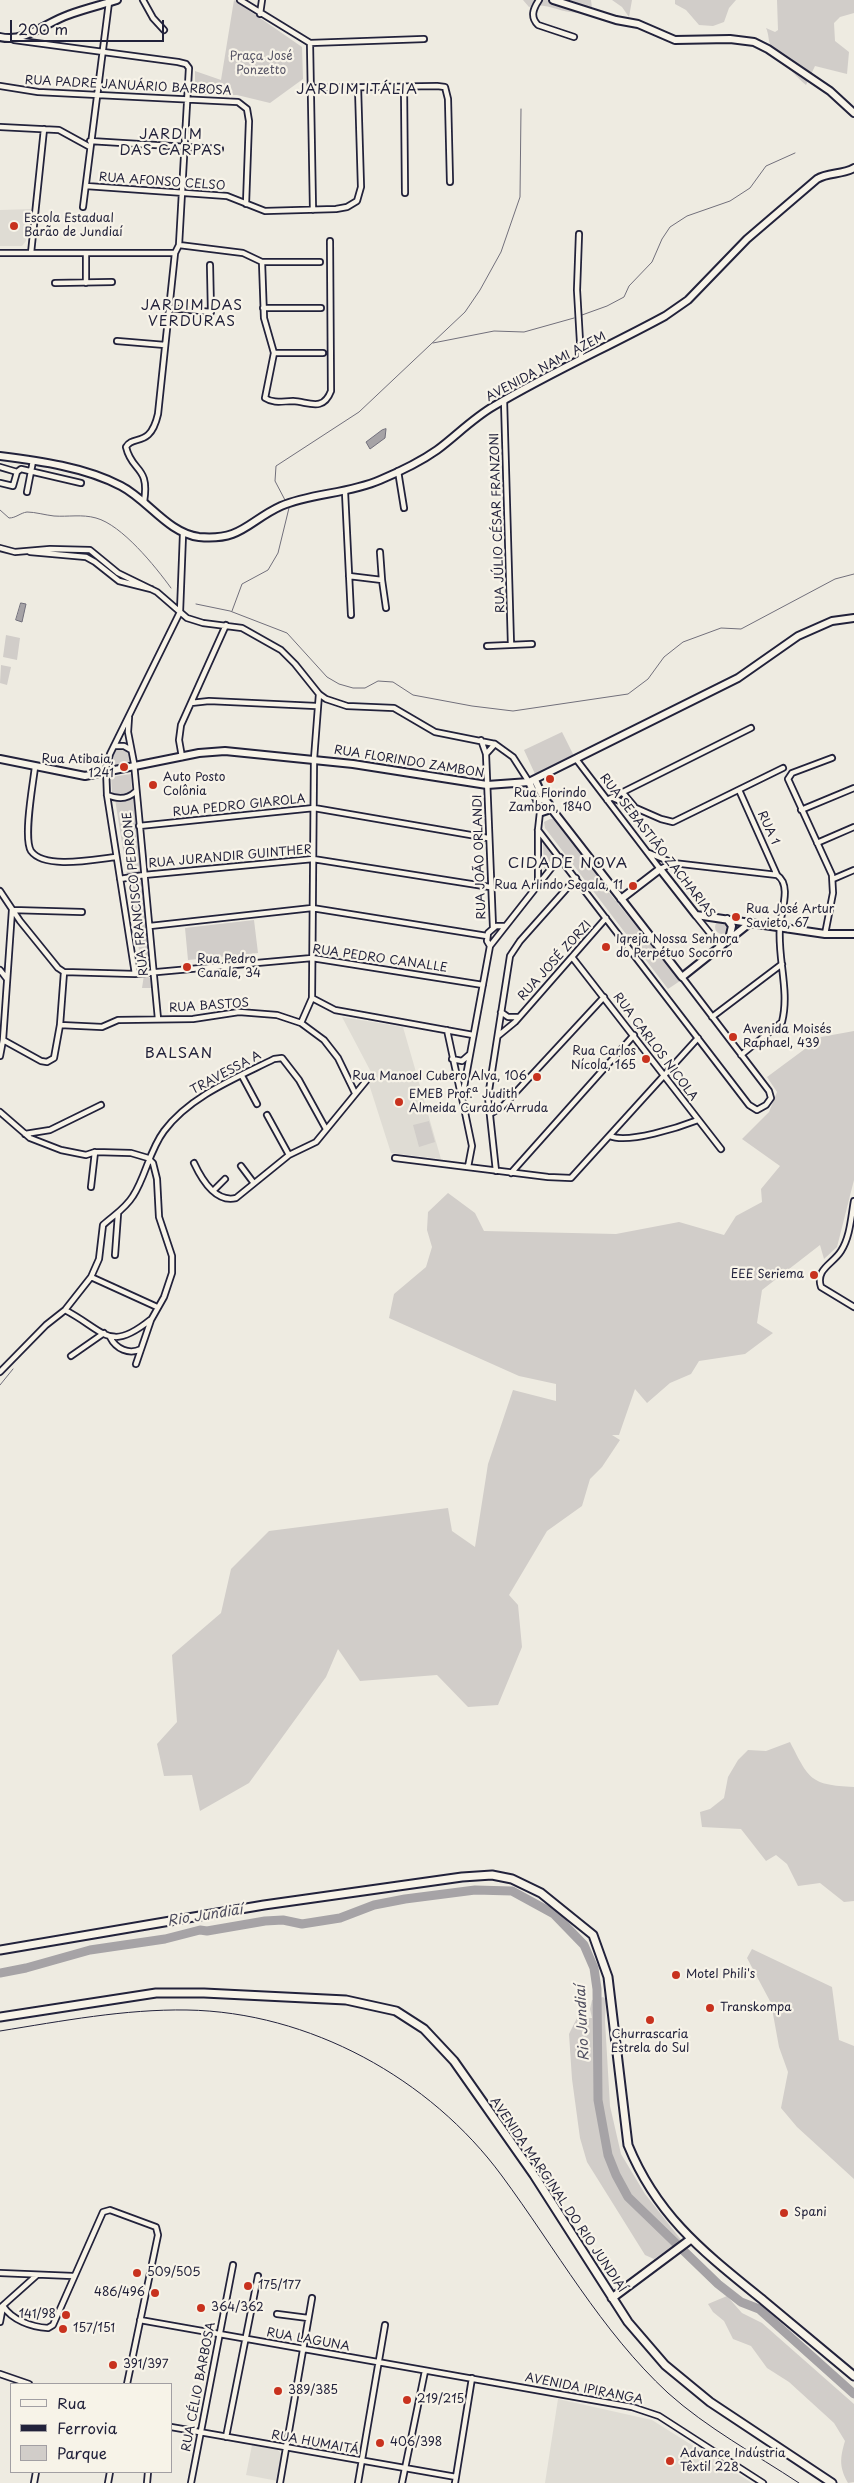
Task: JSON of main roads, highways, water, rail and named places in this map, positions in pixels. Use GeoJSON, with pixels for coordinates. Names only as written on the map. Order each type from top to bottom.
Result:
{"type":"FeatureCollection","features":[{"type":"Feature","properties":{"kind":"main road"},"geometry":{"type":"LineString","coordinates":[[0,1950],[235,1910],[452,1878],[492,1875],[512,1879],[540,1893],[593,1935],[608,1977],[628,2145],[654,2196],[689,2241],[854,2376]]}},
{"type":"Feature","properties":{"kind":"main road","name":"AVENIDA MARGINAL DO RIO JUNDIAÍ"},"geometry":{"type":"LineString","coordinates":[[0,2017],[156,1992],[346,2000],[396,2011],[424,2029],[454,2061],[534,2175],[628,2322],[665,2365],[710,2402],[832,2483]]}},
{"type":"Feature","properties":{"kind":"main road"},"geometry":{"type":"LineString","coordinates":[[612,2298],[676,2253],[689,2241]]}},
{"type":"Feature","properties":{"kind":"waterway"},"geometry":{"type":"LineString","coordinates":[[285,500],[275,481],[276,466],[359,412],[465,312],[480,290],[501,252],[520,197],[521,109]]}},
{"type":"Feature","properties":{"kind":"waterway"},"geometry":{"type":"LineString","coordinates":[[582,315],[607,306],[624,297],[629,286],[652,262],[662,239],[670,227],[687,216],[730,201],[750,188],[766,166],[795,153]]}},
{"type":"Feature","properties":{"kind":"waterway"},"geometry":{"type":"LineString","coordinates":[[433,343],[494,331],[524,332],[574,318]]}},
{"type":"Feature","properties":{"kind":"waterway"},"geometry":{"type":"LineString","coordinates":[[232,611],[242,584],[268,570],[278,553],[289,508]]}},
{"type":"Feature","properties":{"kind":"waterway"},"geometry":{"type":"LineString","coordinates":[[0,510],[9,518],[30,512],[54,516],[91,517],[106,522],[127,537],[137,547],[171,588]]}},
{"type":"Feature","properties":{"kind":"waterway"},"geometry":{"type":"LineString","coordinates":[[196,604],[230,611],[287,633],[327,677],[339,684],[353,688],[365,688],[378,681],[393,682],[413,695],[472,706],[513,711],[628,694],[648,679],[664,657],[683,642],[721,628],[741,629],[835,579],[854,574]]}},
{"type":"Feature","properties":{"kind":"waterway"},"geometry":{"type":"LineString","coordinates":[[0,1385],[13,1369]]}},
{"type":"Feature","properties":{"kind":"waterway","name":"Rio Jundiaí"},"geometry":{"type":"LineString","coordinates":[[0,1973],[26,1968],[90,1950],[165,1939],[200,1930],[207,1931],[265,1921],[283,1920],[302,1924],[340,1918],[374,1905],[405,1899],[475,1890],[512,1891],[554,1914],[584,1945],[594,1968],[597,1989],[598,2100],[608,2155],[628,2197],[718,2284],[741,2302],[759,2309],[854,2394]]}},
{"type":"Feature","properties":{"kind":"railway"},"geometry":{"type":"LineString","coordinates":[[0,2031],[140,2011],[187,2010],[233,2014],[278,2023],[321,2038],[363,2057],[403,2081],[440,2109],[473,2141],[502,2176],[600,2316],[621,2343],[668,2393],[715,2429],[799,2483]]}},
{"type":"Feature","properties":{"kind":"place","name":"Escola Estadual Barão de Jundiaí"},"geometry":{"type":"Point","coordinates":[14,226]}},
{"type":"Feature","properties":{"kind":"place","name":"Rua Atibaia, 1241"},"geometry":{"type":"Point","coordinates":[124,767]}},
{"type":"Feature","properties":{"kind":"place","name":"Rua Florindo Zambon, 1840"},"geometry":{"type":"Point","coordinates":[550,779]}},
{"type":"Feature","properties":{"kind":"place","name":"Auto Posto Colônia"},"geometry":{"type":"Point","coordinates":[153,785]}},
{"type":"Feature","properties":{"kind":"place","name":"Rua Arlindo Segala, 11"},"geometry":{"type":"Point","coordinates":[633,886]}},
{"type":"Feature","properties":{"kind":"place","name":"Rua José Artur Savieto, 67"},"geometry":{"type":"Point","coordinates":[736,917]}},
{"type":"Feature","properties":{"kind":"place","name":"Igreja Nossa Senhora do Perpétuo Socorro"},"geometry":{"type":"Point","coordinates":[606,947]}},
{"type":"Feature","properties":{"kind":"place","name":"Rua Pedro Canale, 34"},"geometry":{"type":"Point","coordinates":[187,967]}},
{"type":"Feature","properties":{"kind":"place","name":"Avenida Moisés Raphael, 439"},"geometry":{"type":"Point","coordinates":[733,1037]}},
{"type":"Feature","properties":{"kind":"place","name":"Rua Carlos Nícola, 165"},"geometry":{"type":"Point","coordinates":[646,1059]}},
{"type":"Feature","properties":{"kind":"place","name":"Rua Manoel Cubero Alva, 106"},"geometry":{"type":"Point","coordinates":[537,1077]}},
{"type":"Feature","properties":{"kind":"place","name":"EMEB Prof.ª Judith Almeida Curado Arruda"},"geometry":{"type":"Point","coordinates":[399,1102]}},
{"type":"Feature","properties":{"kind":"place","name":"EEE Seriema"},"geometry":{"type":"Point","coordinates":[814,1275]}},
{"type":"Feature","properties":{"kind":"place","name":"Motel Phili's"},"geometry":{"type":"Point","coordinates":[676,1975]}},
{"type":"Feature","properties":{"kind":"place","name":"Transkompa"},"geometry":{"type":"Point","coordinates":[710,2008]}},
{"type":"Feature","properties":{"kind":"place","name":"Churrascaria Estrela do Sul"},"geometry":{"type":"Point","coordinates":[650,2020]}},
{"type":"Feature","properties":{"kind":"place","name":"Spani"},"geometry":{"type":"Point","coordinates":[784,2213]}},
{"type":"Feature","properties":{"kind":"place","name":"509/505"},"geometry":{"type":"Point","coordinates":[137,2273]}},
{"type":"Feature","properties":{"kind":"place","name":"175/177"},"geometry":{"type":"Point","coordinates":[248,2286]}},
{"type":"Feature","properties":{"kind":"place","name":"486/496"},"geometry":{"type":"Point","coordinates":[155,2293]}},
{"type":"Feature","properties":{"kind":"place","name":"364/362"},"geometry":{"type":"Point","coordinates":[201,2308]}},
{"type":"Feature","properties":{"kind":"place","name":"141/98"},"geometry":{"type":"Point","coordinates":[66,2315]}},
{"type":"Feature","properties":{"kind":"place","name":"157/151"},"geometry":{"type":"Point","coordinates":[63,2329]}},
{"type":"Feature","properties":{"kind":"place","name":"391/397"},"geometry":{"type":"Point","coordinates":[113,2365]}},
{"type":"Feature","properties":{"kind":"place","name":"389/385"},"geometry":{"type":"Point","coordinates":[278,2391]}},
{"type":"Feature","properties":{"kind":"place","name":"219/215"},"geometry":{"type":"Point","coordinates":[407,2400]}},
{"type":"Feature","properties":{"kind":"place","name":"406/398"},"geometry":{"type":"Point","coordinates":[380,2443]}},
{"type":"Feature","properties":{"kind":"place","name":"Advance Indústria Têxtil 228"},"geometry":{"type":"Point","coordinates":[670,2461]}},
{"type":"Feature","properties":{"kind":"district","name":"JARDIM ITÁLIA"},"geometry":{"type":"Point","coordinates":[357,90]}},
{"type":"Feature","properties":{"kind":"district","name":"JARDIM DAS CARPAS"},"geometry":{"type":"Point","coordinates":[171,144]}},
{"type":"Feature","properties":{"kind":"district","name":"JARDIM DAS VERDURAS"},"geometry":{"type":"Point","coordinates":[192,314]}},
{"type":"Feature","properties":{"kind":"district","name":"CIDADE NOVA"},"geometry":{"type":"Point","coordinates":[568,864]}},
{"type":"Feature","properties":{"kind":"district","name":"BALSAN"},"geometry":{"type":"Point","coordinates":[179,1054]}},
{"type":"Feature","properties":{"kind":"park label","name":"Praça José Ponzetto"},"geometry":{"type":"Point","coordinates":[261,64]}}]}
